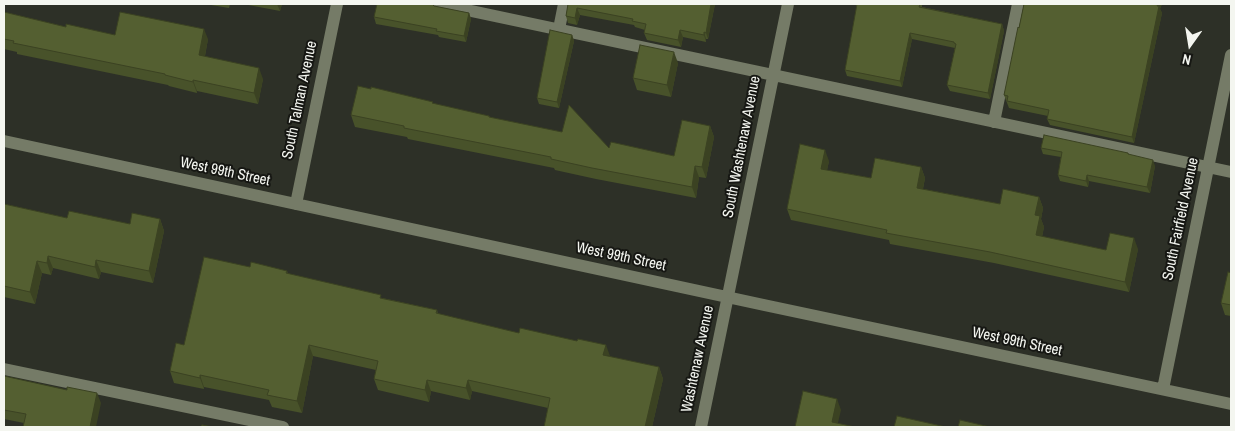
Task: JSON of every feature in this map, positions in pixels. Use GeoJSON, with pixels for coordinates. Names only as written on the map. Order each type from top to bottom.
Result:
{"type":"FeatureCollection","features":[{"type":"Feature","properties":{"kind":"street","name":"South Talman Avenue"},"geometry":{"type":"LineString","coordinates":[[296,204],[337,4]]}},
{"type":"Feature","properties":{"kind":"street"},"geometry":{"type":"LineString","coordinates":[[438,4],[1231,172]]}},
{"type":"Feature","properties":{"kind":"street"},"geometry":{"type":"LineString","coordinates":[[559,29],[564,4]]}},
{"type":"Feature","properties":{"kind":"street","name":"South Washtenaw Avenue"},"geometry":{"type":"LineString","coordinates":[[728,297],[788,4]]}},
{"type":"Feature","properties":{"kind":"street"},"geometry":{"type":"LineString","coordinates":[[994,122],[1018,4]]}},
{"type":"Feature","properties":{"kind":"street","name":"South Fairfield Avenue"},"geometry":{"type":"LineString","coordinates":[[1163,389],[1231,55]]}},
{"type":"Feature","properties":{"kind":"street","name":"West 99th Street"},"geometry":{"type":"LineString","coordinates":[[4,141],[1231,404]]}},
{"type":"Feature","properties":{"kind":"street","name":"Washtenaw Avenue"},"geometry":{"type":"LineString","coordinates":[[701,427],[728,297]]}},
{"type":"Feature","properties":{"kind":"street"},"geometry":{"type":"LineString","coordinates":[[4,369],[283,427]]}},
{"type":"Feature","properties":{"kind":"building"},"geometry":{"type":"Polygon","coordinates":[[[377,4],[432,4],[469,13],[464,36],[374,17],[377,4]]]}},
{"type":"Feature","properties":{"kind":"building"},"geometry":{"type":"Polygon","coordinates":[[[568,4],[711,4],[706,33],[704,32],[704,35],[680,30],[678,40],[644,33],[646,24],[632,21],[633,19],[577,8],[575,18],[566,16],[568,4]]]}},
{"type":"Feature","properties":{"kind":"building"},"geometry":{"type":"Polygon","coordinates":[[[857,4],[920,4],[919,7],[1002,24],[988,93],[947,85],[956,44],[954,42],[910,33],[900,81],[845,70],[857,4]]]}},
{"type":"Feature","properties":{"kind":"building"},"geometry":{"type":"Polygon","coordinates":[[[1024,4],[1158,4],[1132,137],[1047,119],[1049,110],[1007,101],[1008,96],[1004,95],[1024,4]]]}},
{"type":"Feature","properties":{"kind":"building"},"geometry":{"type":"Polygon","coordinates":[[[4,12],[66,27],[66,24],[115,35],[120,12],[204,29],[199,55],[259,68],[254,93],[193,80],[193,82],[165,74],[13,43],[14,41],[4,39],[4,12]]]}},
{"type":"Feature","properties":{"kind":"building"},"geometry":{"type":"Polygon","coordinates":[[[550,30],[572,35],[557,102],[537,98],[550,30]]]}},
{"type":"Feature","properties":{"kind":"building"},"geometry":{"type":"Polygon","coordinates":[[[640,45],[674,52],[667,85],[633,78],[640,45]]]}},
{"type":"Feature","properties":{"kind":"building"},"geometry":{"type":"Polygon","coordinates":[[[358,86],[371,89],[371,87],[489,117],[562,132],[569,105],[609,148],[611,142],[674,156],[682,120],[710,126],[702,167],[695,166],[692,187],[592,168],[551,159],[551,157],[404,128],[404,126],[351,115],[358,86]]]}},
{"type":"Feature","properties":{"kind":"building"},"geometry":{"type":"Polygon","coordinates":[[[1044,135],[1153,160],[1147,187],[1087,175],[1086,181],[1058,175],[1062,152],[1041,148],[1044,135]]]}},
{"type":"Feature","properties":{"kind":"building"},"geometry":{"type":"Polygon","coordinates":[[[800,144],[825,150],[821,169],[871,178],[875,158],[921,167],[917,188],[1000,204],[1003,189],[1039,197],[1035,215],[1040,216],[1036,235],[1106,250],[1110,233],[1134,238],[1125,282],[990,252],[886,233],[887,230],[787,209],[800,144]]]}},
{"type":"Feature","properties":{"kind":"building"},"geometry":{"type":"Polygon","coordinates":[[[4,204],[67,218],[69,211],[130,224],[132,213],[160,219],[149,271],[96,260],[95,267],[48,256],[47,263],[37,261],[30,292],[4,286],[4,204]]]}},
{"type":"Feature","properties":{"kind":"building"},"geometry":{"type":"Polygon","coordinates":[[[204,257],[250,267],[251,262],[287,271],[286,273],[381,295],[380,298],[437,310],[436,313],[519,333],[520,328],[577,341],[578,339],[606,345],[603,355],[659,367],[645,427],[544,427],[550,398],[468,380],[466,388],[427,380],[425,390],[374,379],[378,361],[309,345],[297,401],[267,395],[269,390],[200,375],[200,378],[170,371],[176,343],[184,345],[204,257]]]}},
{"type":"Feature","properties":{"kind":"building"},"geometry":{"type":"Polygon","coordinates":[[[1228,272],[1231,273],[1231,305],[1221,303],[1228,272]]]}},
{"type":"Feature","properties":{"kind":"building"},"geometry":{"type":"Polygon","coordinates":[[[4,376],[67,390],[67,387],[97,393],[90,427],[23,427],[26,414],[4,410],[4,376]]]}},
{"type":"Feature","properties":{"kind":"building"},"geometry":{"type":"Polygon","coordinates":[[[803,391],[837,399],[832,422],[855,427],[795,427],[803,391]]]}},
{"type":"Feature","properties":{"kind":"building"},"geometry":{"type":"Polygon","coordinates":[[[897,416],[946,427],[894,427],[897,416]]]}},
{"type":"Feature","properties":{"kind":"building"},"geometry":{"type":"Polygon","coordinates":[[[960,420],[990,427],[958,427],[960,420]]]}}]}
